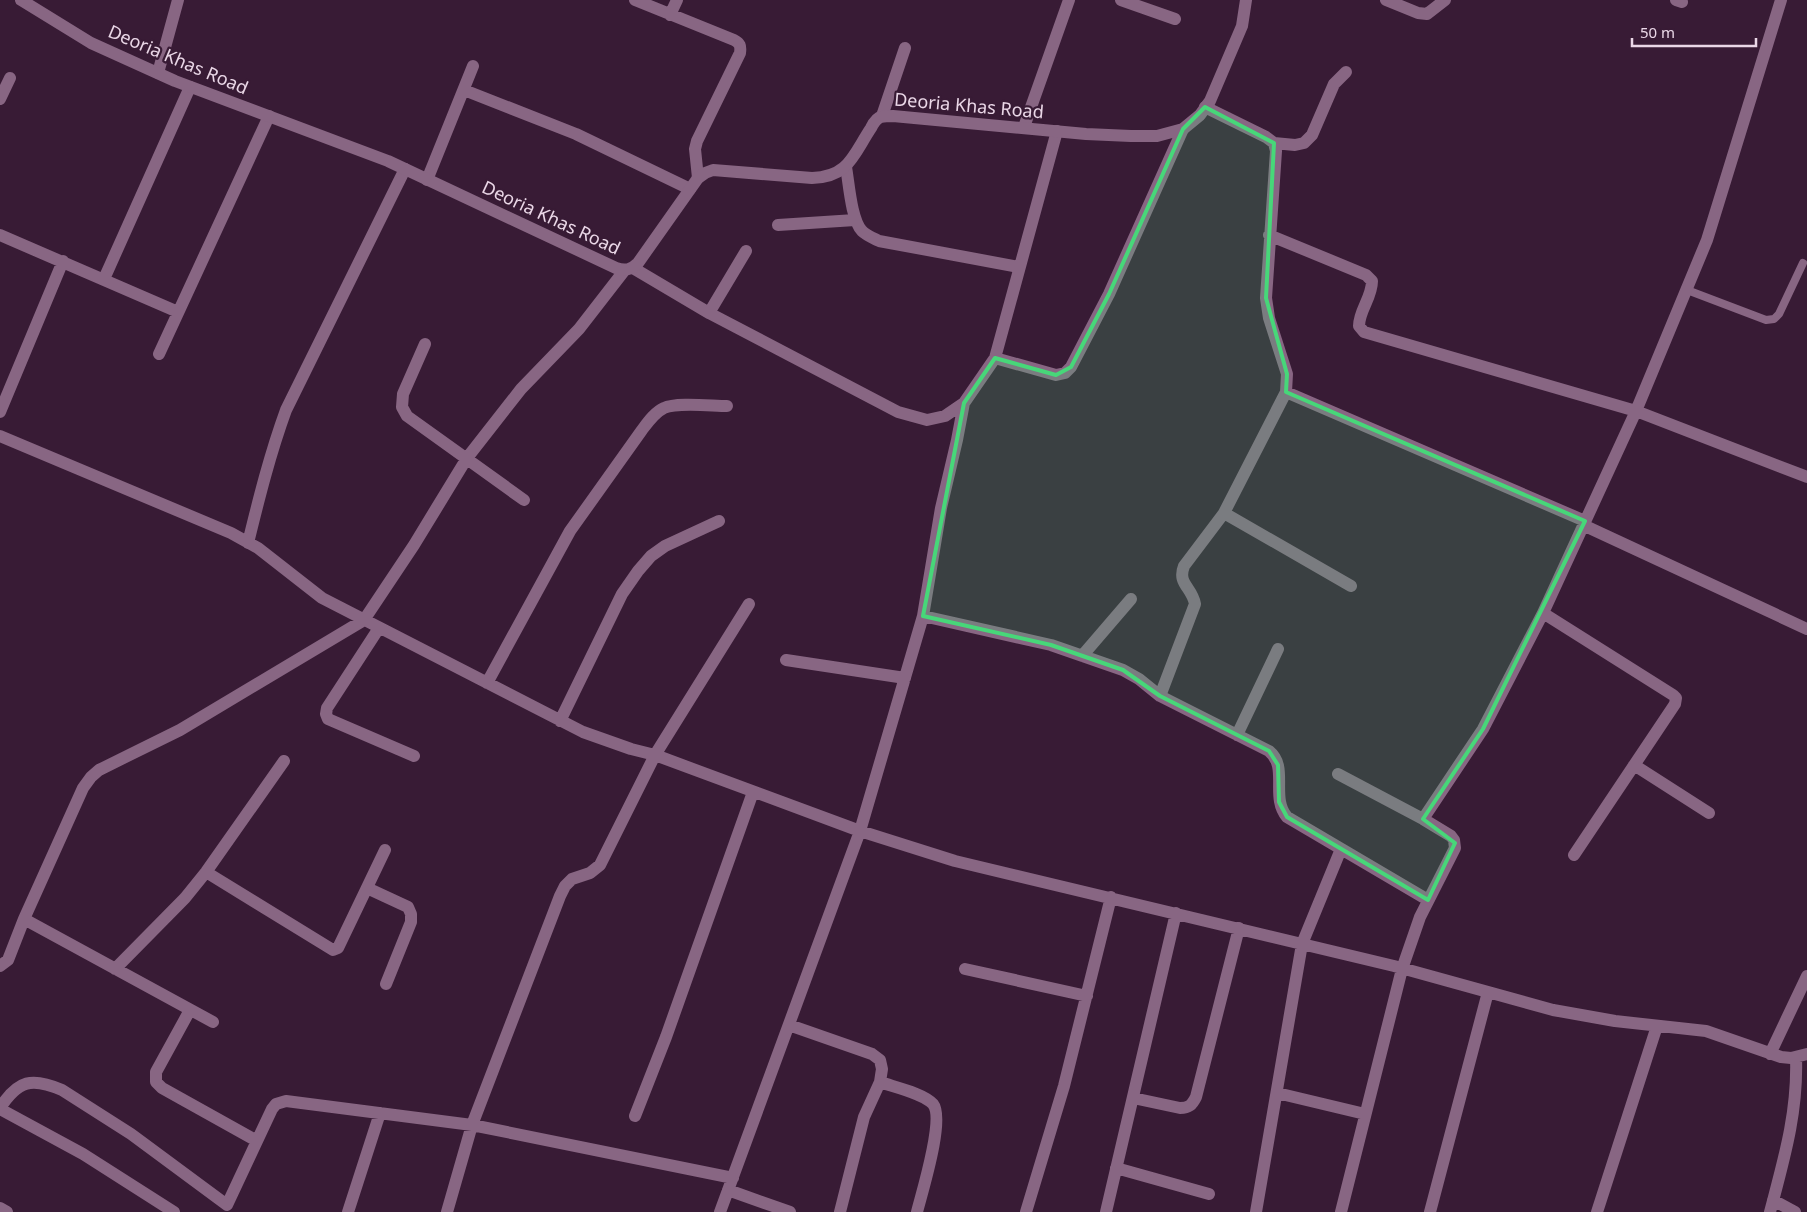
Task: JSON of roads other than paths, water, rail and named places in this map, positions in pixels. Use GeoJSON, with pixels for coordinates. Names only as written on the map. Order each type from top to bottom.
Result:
{"type":"FeatureCollection","features":[{"type":"Feature","properties":{"kind":"street","name":"Deoria Khas Road"},"geometry":{"type":"LineString","coordinates":[[21,0],[91,43],[158,73],[190,87],[388,161],[616,268],[628,269],[638,263],[698,178],[705,173],[713,170],[824,177],[834,175],[846,166],[875,122],[882,116],[1131,136],[1157,136],[1183,129],[1200,115],[1210,101],[1242,26],[1246,0]]}},
{"type":"Feature","properties":{"kind":"street"},"geometry":{"type":"LineString","coordinates":[[158,73],[178,0]]}},
{"type":"Feature","properties":{"kind":"street"},"geometry":{"type":"LineString","coordinates":[[635,0],[670,16],[734,40],[741,47],[740,53],[697,141],[695,149],[698,178]]}},
{"type":"Feature","properties":{"kind":"street"},"geometry":{"type":"LineString","coordinates":[[670,16],[677,0]]}},
{"type":"Feature","properties":{"kind":"street"},"geometry":{"type":"LineString","coordinates":[[1024,127],[1069,0]]}},
{"type":"Feature","properties":{"kind":"street"},"geometry":{"type":"LineString","coordinates":[[1121,0],[1175,19]]}},
{"type":"Feature","properties":{"kind":"street"},"geometry":{"type":"LineString","coordinates":[[1386,0],[1418,14],[1427,14],[1444,0]]}},
{"type":"Feature","properties":{"kind":"street"},"geometry":{"type":"LineString","coordinates":[[1423,819],[1483,729],[1543,613],[1636,412],[1707,240],[1781,0]]}},
{"type":"Feature","properties":{"kind":"street"},"geometry":{"type":"LineString","coordinates":[[882,116],[906,48]]}},
{"type":"Feature","properties":{"kind":"street"},"geometry":{"type":"LineString","coordinates":[[427,180],[473,66]]}},
{"type":"Feature","properties":{"kind":"street"},"geometry":{"type":"LineString","coordinates":[[1274,144],[1295,145],[1304,143],[1312,135],[1334,84],[1346,72]]}},
{"type":"Feature","properties":{"kind":"street"},"geometry":{"type":"LineString","coordinates":[[0,99],[10,78]]}},
{"type":"Feature","properties":{"kind":"street"},"geometry":{"type":"LineString","coordinates":[[104,279],[190,87]]}},
{"type":"Feature","properties":{"kind":"street"},"geometry":{"type":"LineString","coordinates":[[464,90],[576,134],[690,189]]}},
{"type":"Feature","properties":{"kind":"street"},"geometry":{"type":"LineString","coordinates":[[1160,696],[1195,604],[1193,596],[1183,581],[1181,574],[1184,566],[1224,513],[1286,392],[1287,374],[1269,318],[1266,298],[1276,151],[1274,144],[1266,137],[1205,108]]}},
{"type":"Feature","properties":{"kind":"street"},"geometry":{"type":"LineString","coordinates":[[159,354],[268,116]]}},
{"type":"Feature","properties":{"kind":"street"},"geometry":{"type":"LineString","coordinates":[[995,358],[1056,375],[1064,373],[1071,367],[1109,294],[1183,129]]}},
{"type":"Feature","properties":{"kind":"street"},"geometry":{"type":"LineString","coordinates":[[0,966],[8,960],[24,919],[83,788],[91,777],[111,764],[180,730],[364,620],[414,545],[466,458],[521,389],[579,329],[628,269],[709,314],[898,412],[927,420],[945,416],[964,403],[995,358],[1057,131]]}},
{"type":"Feature","properties":{"kind":"street"},"geometry":{"type":"LineString","coordinates":[[846,166],[856,220],[861,230],[879,240],[1019,267]]}},
{"type":"Feature","properties":{"kind":"street"},"geometry":{"type":"LineString","coordinates":[[248,543],[272,446],[286,410],[405,169]]}},
{"type":"Feature","properties":{"kind":"street"},"geometry":{"type":"LineString","coordinates":[[778,225],[856,220]]}},
{"type":"Feature","properties":{"kind":"street"},"geometry":{"type":"LineString","coordinates":[[0,235],[178,312]]}},
{"type":"Feature","properties":{"kind":"street"},"geometry":{"type":"LineString","coordinates":[[1269,235],[1366,275],[1372,281],[1372,290],[1359,318],[1359,326],[1364,332],[1636,412],[1807,477]]}},
{"type":"Feature","properties":{"kind":"street"},"geometry":{"type":"LineString","coordinates":[[709,314],[746,251]]}},
{"type":"Feature","properties":{"kind":"street"},"geometry":{"type":"LineString","coordinates":[[0,412],[63,261]]}},
{"type":"Feature","properties":{"kind":"street"},"geometry":{"type":"LineString","coordinates":[[425,344],[403,394],[402,407],[406,416],[524,500]]}},
{"type":"Feature","properties":{"kind":"street"},"geometry":{"type":"LineString","coordinates":[[1286,392],[1584,523],[1807,629]]}},
{"type":"Feature","properties":{"kind":"street"},"geometry":{"type":"LineString","coordinates":[[720,1212],[860,831],[923,616],[941,508],[964,403]]}},
{"type":"Feature","properties":{"kind":"street"},"geometry":{"type":"LineString","coordinates":[[486,683],[570,531],[654,415],[664,408],[675,405],[727,406]]}},
{"type":"Feature","properties":{"kind":"street"},"geometry":{"type":"LineString","coordinates":[[0,436],[231,533],[258,548],[322,598],[560,721],[596,737],[655,755],[860,831],[955,860],[1239,928],[1402,969],[1553,1010],[1614,1021],[1706,1031],[1781,1057],[1801,1056],[1785,1154],[1771,1206],[1796,1212]]}},
{"type":"Feature","properties":{"kind":"street"},"geometry":{"type":"LineString","coordinates":[[1224,513],[1352,586]]}},
{"type":"Feature","properties":{"kind":"street"},"geometry":{"type":"LineString","coordinates":[[560,721],[622,594],[638,571],[651,556],[665,546],[719,521]]}},
{"type":"Feature","properties":{"kind":"street"},"geometry":{"type":"LineString","coordinates":[[1082,656],[1131,599]]}},
{"type":"Feature","properties":{"kind":"street"},"geometry":{"type":"LineString","coordinates":[[447,1212],[472,1125],[560,896],[565,886],[572,879],[590,873],[600,865],[655,755],[749,604]]}},
{"type":"Feature","properties":{"kind":"street"},"geometry":{"type":"LineString","coordinates":[[1543,613],[1676,698],[1675,704],[1574,856]]}},
{"type":"Feature","properties":{"kind":"street"},"geometry":{"type":"LineString","coordinates":[[923,616],[1051,645],[1123,670],[1139,679],[1160,696],[1269,752],[1276,757],[1279,802],[1282,811],[1287,817],[1428,900]]}},
{"type":"Feature","properties":{"kind":"street"},"geometry":{"type":"LineString","coordinates":[[379,628],[327,708],[326,714],[328,719],[414,756]]}},
{"type":"Feature","properties":{"kind":"street"},"geometry":{"type":"LineString","coordinates":[[1238,735],[1278,649]]}},
{"type":"Feature","properties":{"kind":"street"},"geometry":{"type":"LineString","coordinates":[[786,660],[905,678]]}},
{"type":"Feature","properties":{"kind":"street"},"geometry":{"type":"LineString","coordinates":[[115,969],[184,898],[206,872],[284,761]]}},
{"type":"Feature","properties":{"kind":"street"},"geometry":{"type":"LineString","coordinates":[[1634,766],[1709,813]]}},
{"type":"Feature","properties":{"kind":"street"},"geometry":{"type":"LineString","coordinates":[[1338,774],[1423,819],[1451,836],[1455,843],[1455,848],[1420,916],[1402,969],[1341,1212]]}},
{"type":"Feature","properties":{"kind":"street"},"geometry":{"type":"LineString","coordinates":[[635,1116],[666,1037],[753,792]]}},
{"type":"Feature","properties":{"kind":"street"},"geometry":{"type":"LineString","coordinates":[[1256,1212],[1302,944],[1341,849]]}},
{"type":"Feature","properties":{"kind":"street"},"geometry":{"type":"LineString","coordinates":[[206,872],[333,950],[338,948],[385,850]]}},
{"type":"Feature","properties":{"kind":"street"},"geometry":{"type":"LineString","coordinates":[[367,888],[408,907],[411,914],[411,922],[386,984]]}},
{"type":"Feature","properties":{"kind":"street"},"geometry":{"type":"LineString","coordinates":[[1026,1212],[1064,1086],[1111,898]]}},
{"type":"Feature","properties":{"kind":"street"},"geometry":{"type":"LineString","coordinates":[[1106,1212],[1176,913]]}},
{"type":"Feature","properties":{"kind":"street"},"geometry":{"type":"LineString","coordinates":[[24,919],[213,1022]]}},
{"type":"Feature","properties":{"kind":"street"},"geometry":{"type":"LineString","coordinates":[[1132,1098],[1180,1108],[1188,1108],[1192,1104],[1196,1097],[1239,928]]}},
{"type":"Feature","properties":{"kind":"street"},"geometry":{"type":"LineString","coordinates":[[965,969],[1087,996]]}},
{"type":"Feature","properties":{"kind":"street"},"geometry":{"type":"LineString","coordinates":[[1770,1054],[1807,976]]}},
{"type":"Feature","properties":{"kind":"street"},"geometry":{"type":"LineString","coordinates":[[1430,1212],[1488,992]]}},
{"type":"Feature","properties":{"kind":"street"},"geometry":{"type":"LineString","coordinates":[[190,1010],[156,1072],[156,1082],[162,1088],[257,1141]]}},
{"type":"Feature","properties":{"kind":"street"},"geometry":{"type":"LineString","coordinates":[[788,1025],[872,1054],[880,1060],[882,1069],[880,1082],[864,1117],[840,1212]]}},
{"type":"Feature","properties":{"kind":"street"},"geometry":{"type":"LineString","coordinates":[[1597,1212],[1657,1026]]}},
{"type":"Feature","properties":{"kind":"street"},"geometry":{"type":"LineString","coordinates":[[174,1212],[83,1154],[0,1109],[21,1084],[31,1082],[50,1085],[131,1134],[231,1209],[257,1141],[272,1109],[281,1101],[472,1125],[730,1184],[790,1212]]}},
{"type":"Feature","properties":{"kind":"street"},"geometry":{"type":"LineString","coordinates":[[880,1082],[925,1098],[934,1105],[938,1115],[937,1129],[917,1212]]}},
{"type":"Feature","properties":{"kind":"street"},"geometry":{"type":"LineString","coordinates":[[1277,1093],[1366,1114]]}},
{"type":"Feature","properties":{"kind":"street"},"geometry":{"type":"LineString","coordinates":[[348,1212],[380,1113]]}},
{"type":"Feature","properties":{"kind":"street"},"geometry":{"type":"LineString","coordinates":[[1116,1168],[1209,1194]]}},
{"type":"Feature","properties":{"kind":"street"},"geometry":{"type":"LineString","coordinates":[[0,1208],[7,1212]]}},
{"type":"Feature","properties":{"kind":"lane"},"geometry":{"type":"LineString","coordinates":[[1687,290],[1766,320],[1774,319],[1779,314],[1803,263]]}}]}
